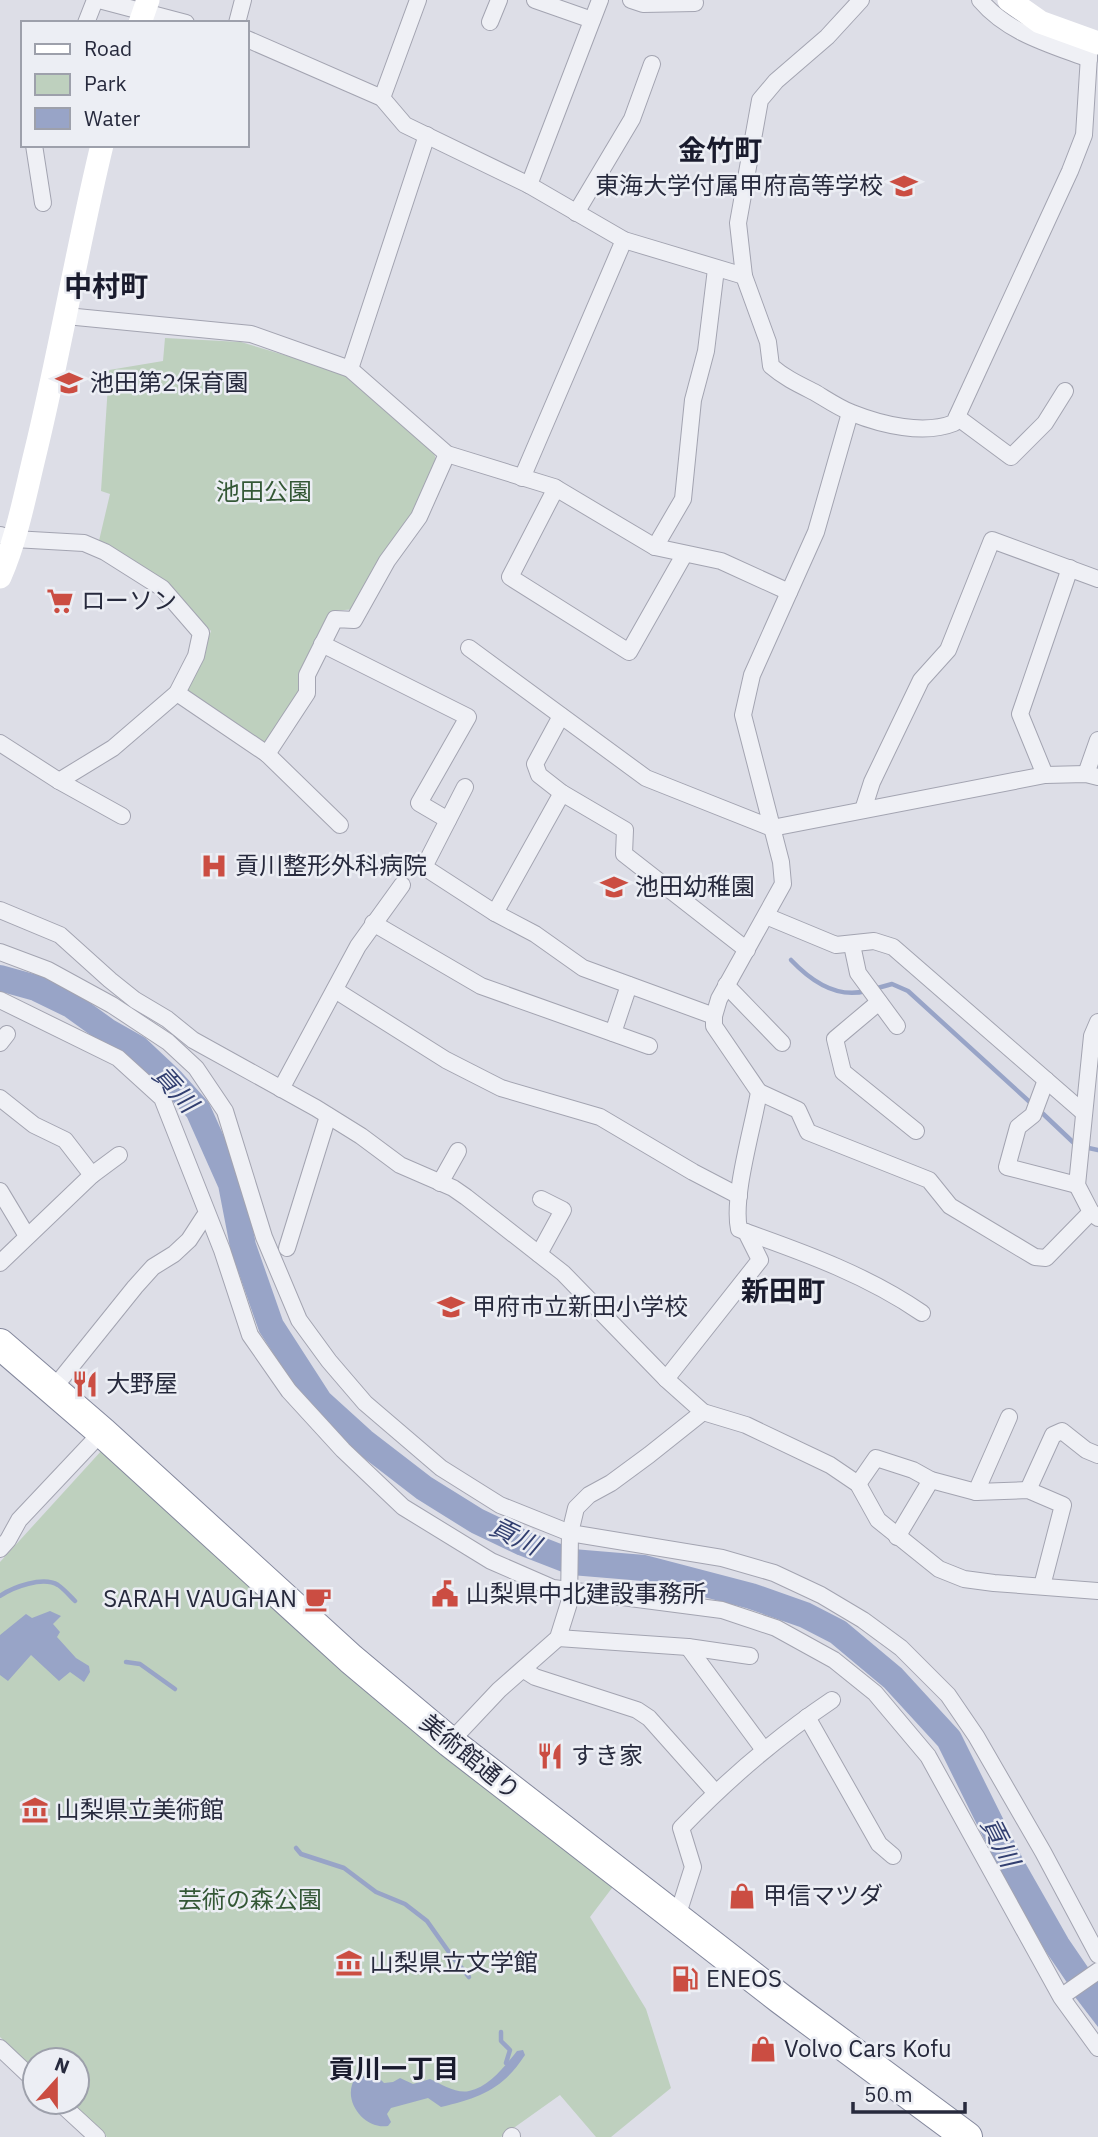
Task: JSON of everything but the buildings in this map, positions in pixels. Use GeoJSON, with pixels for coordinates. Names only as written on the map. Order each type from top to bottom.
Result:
{"type":"FeatureCollection","features":[{"type":"Feature","properties":{"kind":"highway","name":"美術館通り"},"geometry":{"type":"LineString","coordinates":[[0,1343],[102,1432],[351,1659],[450,1742],[781,1999],[967,2137]]}},
{"type":"Feature","properties":{"kind":"street"},"geometry":{"type":"LineString","coordinates":[[87,21],[97,0],[178,21]]}},
{"type":"Feature","properties":{"kind":"street"},"geometry":{"type":"LineString","coordinates":[[238,21],[243,0]]}},
{"type":"Feature","properties":{"kind":"street"},"geometry":{"type":"LineString","coordinates":[[382,98],[418,0]]}},
{"type":"Feature","properties":{"kind":"street"},"geometry":{"type":"LineString","coordinates":[[491,22],[499,0]]}},
{"type":"Feature","properties":{"kind":"street"},"geometry":{"type":"LineString","coordinates":[[535,0],[593,20]]}},
{"type":"Feature","properties":{"kind":"street"},"geometry":{"type":"LineString","coordinates":[[529,186],[600,0]]}},
{"type":"Feature","properties":{"kind":"street"},"geometry":{"type":"LineString","coordinates":[[631,0],[643,4],[695,3]]}},
{"type":"Feature","properties":{"kind":"street"},"geometry":{"type":"LineString","coordinates":[[861,0],[827,37],[776,82],[760,100],[738,223],[744,276],[768,342],[771,366],[785,378],[850,413],[875,421],[939,429],[954,423],[1084,135],[1089,44]]}},
{"type":"Feature","properties":{"kind":"street"},"geometry":{"type":"LineString","coordinates":[[980,0],[1009,26],[1028,36],[1089,44]]}},
{"type":"Feature","properties":{"kind":"street"},"geometry":{"type":"LineString","coordinates":[[1009,0],[1040,22],[1089,44]]}},
{"type":"Feature","properties":{"kind":"street"},"geometry":{"type":"LineString","coordinates":[[248,39],[382,98],[405,125],[529,186],[624,240],[744,276]]}},
{"type":"Feature","properties":{"kind":"street"},"geometry":{"type":"LineString","coordinates":[[576,213],[632,119],[652,64]]}},
{"type":"Feature","properties":{"kind":"street"},"geometry":{"type":"LineString","coordinates":[[350,369],[427,135]]}},
{"type":"Feature","properties":{"kind":"street"},"geometry":{"type":"LineString","coordinates":[[34,147],[43,203]]}},
{"type":"Feature","properties":{"kind":"street"},"geometry":{"type":"LineString","coordinates":[[0,577],[7,537],[51,389],[102,147]]}},
{"type":"Feature","properties":{"kind":"street"},"geometry":{"type":"LineString","coordinates":[[522,478],[624,240]]}},
{"type":"Feature","properties":{"kind":"street"},"geometry":{"type":"LineString","coordinates":[[655,547],[683,499],[693,400],[706,351],[716,269]]}},
{"type":"Feature","properties":{"kind":"street"},"geometry":{"type":"LineString","coordinates":[[66,316],[251,334],[350,369],[447,454],[556,488],[655,547],[721,561],[789,592]]}},
{"type":"Feature","properties":{"kind":"street"},"geometry":{"type":"LineString","coordinates":[[957,417],[1011,457],[1045,422],[1065,391]]}},
{"type":"Feature","properties":{"kind":"street"},"geometry":{"type":"LineString","coordinates":[[850,413],[816,532],[752,675],[743,715],[782,862],[783,884],[719,999],[714,1026],[760,1093],[798,1110],[808,1132],[929,1180],[950,1206],[1035,1257],[1046,1258],[1095,1215],[1077,1185],[1092,1036],[1098,1022]]}},
{"type":"Feature","properties":{"kind":"street"},"geometry":{"type":"LineString","coordinates":[[267,754],[307,693],[307,675],[335,620],[354,620],[387,561],[419,517],[447,454]]}},
{"type":"Feature","properties":{"kind":"street"},"geometry":{"type":"LineString","coordinates":[[556,488],[510,577],[629,652],[684,555]]}},
{"type":"Feature","properties":{"kind":"street"},"geometry":{"type":"LineString","coordinates":[[7,537],[84,543],[105,552],[162,588],[201,633],[196,656],[177,693],[113,748],[58,781]]}},
{"type":"Feature","properties":{"kind":"street"},"geometry":{"type":"LineString","coordinates":[[863,810],[872,782],[921,680],[948,650],[992,540],[1098,579]]}},
{"type":"Feature","properties":{"kind":"street"},"geometry":{"type":"LineString","coordinates":[[1045,775],[1020,714],[1070,568]]}},
{"type":"Feature","properties":{"kind":"street"},"geometry":{"type":"LineString","coordinates":[[322,644],[468,717],[419,803],[448,820]]}},
{"type":"Feature","properties":{"kind":"street"},"geometry":{"type":"LineString","coordinates":[[469,648],[646,778],[772,828],[1045,775],[1092,776],[1098,740]]}},
{"type":"Feature","properties":{"kind":"street"},"geometry":{"type":"LineString","coordinates":[[177,693],[267,754],[340,825]]}},
{"type":"Feature","properties":{"kind":"street"},"geometry":{"type":"LineString","coordinates":[[561,716],[535,764],[539,775],[562,793],[625,830],[624,854],[747,950]]}},
{"type":"Feature","properties":{"kind":"street"},"geometry":{"type":"LineString","coordinates":[[0,743],[58,781],[122,816]]}},
{"type":"Feature","properties":{"kind":"street"},"geometry":{"type":"LineString","coordinates":[[466,787],[424,867],[495,913],[535,934],[583,968],[714,1016]]}},
{"type":"Feature","properties":{"kind":"street"},"geometry":{"type":"LineString","coordinates":[[495,913],[562,793]]}},
{"type":"Feature","properties":{"kind":"street"},"geometry":{"type":"LineString","coordinates":[[281,1089],[358,946],[402,885]]}},
{"type":"Feature","properties":{"kind":"street"},"geometry":{"type":"LineString","coordinates":[[0,910],[60,935],[110,981],[193,1040],[328,1116],[400,1165],[466,1197],[563,1273],[666,1379],[703,1412],[746,1425],[830,1465],[858,1484],[878,1520],[939,1569],[964,1579],[1098,1591]]}},
{"type":"Feature","properties":{"kind":"street"},"geometry":{"type":"LineString","coordinates":[[766,916],[836,945],[874,941],[892,947],[1084,1113]]}},
{"type":"Feature","properties":{"kind":"street"},"geometry":{"type":"LineString","coordinates":[[373,923],[481,986],[649,1046]]}},
{"type":"Feature","properties":{"kind":"street"},"geometry":{"type":"LineString","coordinates":[[852,945],[859,973],[897,1026]]}},
{"type":"Feature","properties":{"kind":"street"},"geometry":{"type":"LineString","coordinates":[[0,952],[48,970],[112,1005],[168,1042],[196,1068],[225,1111],[264,1237],[299,1320],[329,1361],[365,1402],[441,1468],[500,1505],[570,1535],[722,1558],[774,1573],[832,1601],[901,1648],[948,1695],[976,1736],[1098,1955]]}},
{"type":"Feature","properties":{"kind":"street"},"geometry":{"type":"LineString","coordinates":[[613,1033],[629,985]]}},
{"type":"Feature","properties":{"kind":"street"},"geometry":{"type":"LineString","coordinates":[[726,985],[782,1042]]}},
{"type":"Feature","properties":{"kind":"street"},"geometry":{"type":"LineString","coordinates":[[335,990],[446,1060],[500,1088],[600,1117],[739,1196]]}},
{"type":"Feature","properties":{"kind":"street"},"geometry":{"type":"LineString","coordinates":[[0,1000],[118,1058],[162,1098],[222,1250],[250,1335],[289,1391],[343,1450],[402,1507],[491,1561],[553,1588],[722,1610],[776,1628],[834,1660],[875,1693],[928,1756],[1061,1997],[1098,2048]]}},
{"type":"Feature","properties":{"kind":"street"},"geometry":{"type":"LineString","coordinates":[[879,1002],[835,1039],[843,1072],[916,1130]]}},
{"type":"Feature","properties":{"kind":"street"},"geometry":{"type":"LineString","coordinates":[[1046,1080],[1033,1115],[1018,1127],[1007,1167],[1077,1185]]}},
{"type":"Feature","properties":{"kind":"street"},"geometry":{"type":"LineString","coordinates":[[760,1093],[739,1196],[739,1229],[811,1255],[887,1290],[922,1313]]}},
{"type":"Feature","properties":{"kind":"street"},"geometry":{"type":"LineString","coordinates":[[0,1098],[34,1125],[65,1140],[92,1175]]}},
{"type":"Feature","properties":{"kind":"street"},"geometry":{"type":"LineString","coordinates":[[287,1248],[328,1116]]}},
{"type":"Feature","properties":{"kind":"street"},"geometry":{"type":"LineString","coordinates":[[440,1183],[458,1151]]}},
{"type":"Feature","properties":{"kind":"street"},"geometry":{"type":"LineString","coordinates":[[0,1263],[92,1175],[119,1155]]}},
{"type":"Feature","properties":{"kind":"street"},"geometry":{"type":"LineString","coordinates":[[0,1191],[27,1236]]}},
{"type":"Feature","properties":{"kind":"street"},"geometry":{"type":"LineString","coordinates":[[539,1254],[563,1210],[541,1199]]}},
{"type":"Feature","properties":{"kind":"street"},"geometry":{"type":"LineString","coordinates":[[53,1389],[135,1287],[153,1267],[174,1254],[188,1240],[204,1217]]}},
{"type":"Feature","properties":{"kind":"street"},"geometry":{"type":"LineString","coordinates":[[666,1379],[760,1260],[747,1232]]}},
{"type":"Feature","properties":{"kind":"street"},"geometry":{"type":"LineString","coordinates":[[450,1742],[499,1690],[558,1638],[569,1603],[570,1535],[576,1507],[703,1412]]}},
{"type":"Feature","properties":{"kind":"street"},"geometry":{"type":"LineString","coordinates":[[976,1492],[1010,1417]]}},
{"type":"Feature","properties":{"kind":"street"},"geometry":{"type":"LineString","coordinates":[[1028,1490],[1053,1435],[1062,1431],[1086,1450],[1098,1455]]}},
{"type":"Feature","properties":{"kind":"street"},"geometry":{"type":"LineString","coordinates":[[0,1549],[17,1524],[102,1432]]}},
{"type":"Feature","properties":{"kind":"street"},"geometry":{"type":"LineString","coordinates":[[858,1484],[876,1458],[913,1470],[930,1480],[976,1492],[1028,1490],[1063,1504],[1042,1586]]}},
{"type":"Feature","properties":{"kind":"street"},"geometry":{"type":"LineString","coordinates":[[897,1537],[930,1480]]}},
{"type":"Feature","properties":{"kind":"street"},"geometry":{"type":"LineString","coordinates":[[0,1519],[17,1524]]}},
{"type":"Feature","properties":{"kind":"street"},"geometry":{"type":"LineString","coordinates":[[558,1638],[688,1647],[750,1656]]}},
{"type":"Feature","properties":{"kind":"street"},"geometry":{"type":"LineString","coordinates":[[688,1647],[764,1750]]}},
{"type":"Feature","properties":{"kind":"street"},"geometry":{"type":"LineString","coordinates":[[524,1670],[536,1677],[637,1710],[649,1718],[715,1792]]}},
{"type":"Feature","properties":{"kind":"street"},"geometry":{"type":"LineString","coordinates":[[677,1917],[693,1867],[681,1828],[715,1792],[764,1750],[832,1700]]}},
{"type":"Feature","properties":{"kind":"street"},"geometry":{"type":"LineString","coordinates":[[807,1717],[879,1844],[892,1856]]}},
{"type":"Feature","properties":{"kind":"street"},"geometry":{"type":"LineString","coordinates":[[1065,1994],[1098,1971]]}},
{"type":"Feature","properties":{"kind":"street"},"geometry":{"type":"LineString","coordinates":[[0,2048],[21,2068]]}},
{"type":"Feature","properties":{"kind":"street"},"geometry":{"type":"LineString","coordinates":[[74,2116],[97,2137]]}},
{"type":"Feature","properties":{"kind":"green space","name":"池田公園"},"geometry":{"type":"Polygon","coordinates":[[[165,338],[241,342],[348,374],[433,451],[436,459],[418,506],[356,609],[333,611],[304,674],[301,691],[263,745],[188,694],[186,687],[200,661],[211,631],[162,581],[98,545],[110,494],[101,491],[109,370],[163,361],[165,338]]]}},
{"type":"Feature","properties":{"kind":"green space","name":"芸術の森公園"},"geometry":{"type":"Polygon","coordinates":[[[103,1449],[615,1884],[590,1917],[646,2009],[671,2088],[611,2137],[596,2137],[560,2095],[501,2137],[107,2137],[84,2116],[91,2116],[91,2046],[21,2046],[21,2057],[0,2037],[0,1562],[103,1449]]]}},
{"type":"Feature","properties":{"kind":"water"},"geometry":{"type":"Polygon","coordinates":[[[50,1611],[61,1616],[53,1624],[60,1632],[57,1637],[76,1658],[89,1666],[90,1672],[84,1682],[70,1672],[59,1681],[31,1655],[8,1681],[0,1675],[0,1635],[26,1614],[32,1618],[50,1611]]]}},
{"type":"Feature","properties":{"kind":"water"},"geometry":{"type":"Polygon","coordinates":[[[1098,1974],[1098,2027],[1072,1993],[1098,1974]]]}},
{"type":"Feature","properties":{"kind":"water"},"geometry":{"type":"Polygon","coordinates":[[[523,2050],[525,2055],[517,2067],[499,2084],[479,2096],[441,2107],[428,2098],[391,2108],[387,2114],[391,2122],[388,2126],[379,2126],[363,2118],[353,2103],[351,2094],[356,2077],[375,2077],[384,2083],[400,2078],[413,2084],[430,2079],[464,2092],[490,2081],[517,2051],[523,2050]]]}},
{"type":"Feature","properties":{"kind":"waterway"},"geometry":{"type":"LineString","coordinates":[[791,960],[824,986],[844,992],[866,991]]}},
{"type":"Feature","properties":{"kind":"waterway","name":"貢川"},"geometry":{"type":"LineString","coordinates":[[0,978],[36,988],[71,1005],[107,1031],[137,1048],[198,1110],[231,1184],[243,1246],[271,1326],[320,1402],[363,1441],[424,1488],[477,1521],[523,1543],[572,1562],[644,1568],[751,1596],[805,1615],[838,1632],[893,1678],[949,1739],[1012,1866],[1057,1945],[1098,2005]]}},
{"type":"Feature","properties":{"kind":"waterway"},"geometry":{"type":"LineString","coordinates":[[874,989],[892,984],[908,991],[1033,1105]]}},
{"type":"Feature","properties":{"kind":"waterway"},"geometry":{"type":"LineString","coordinates":[[1039,1110],[1076,1145]]}},
{"type":"Feature","properties":{"kind":"waterway"},"geometry":{"type":"LineString","coordinates":[[1084,1147],[1098,1150]]}},
{"type":"Feature","properties":{"kind":"waterway"},"geometry":{"type":"LineString","coordinates":[[0,1596],[20,1586],[44,1582],[58,1585],[75,1601]]}},
{"type":"Feature","properties":{"kind":"waterway"},"geometry":{"type":"LineString","coordinates":[[126,1662],[140,1664],[175,1689]]}},
{"type":"Feature","properties":{"kind":"waterway"},"geometry":{"type":"LineString","coordinates":[[296,1848],[301,1854],[344,1868],[376,1892],[405,1904],[427,1921],[469,1977]]}},
{"type":"Feature","properties":{"kind":"waterway"},"geometry":{"type":"LineString","coordinates":[[501,2032],[501,2041],[510,2050],[506,2063]]}},
{"type":"Feature","properties":{"kind":"place","name":"東海大学付属甲府高等学校"},"geometry":{"type":"Point","coordinates":[904,186]}},
{"type":"Feature","properties":{"kind":"place","name":"池田第2保育園"},"geometry":{"type":"Point","coordinates":[69,383]}},
{"type":"Feature","properties":{"kind":"place","name":"ローソン"},"geometry":{"type":"Point","coordinates":[60,601]}},
{"type":"Feature","properties":{"kind":"place","name":"貢川整形外科病院"},"geometry":{"type":"Point","coordinates":[214,866]}},
{"type":"Feature","properties":{"kind":"place","name":"池田幼稚園"},"geometry":{"type":"Point","coordinates":[614,887]}},
{"type":"Feature","properties":{"kind":"place","name":"甲府市立新田小学校"},"geometry":{"type":"Point","coordinates":[451,1307]}},
{"type":"Feature","properties":{"kind":"place","name":"大野屋"},"geometry":{"type":"Point","coordinates":[85,1384]}},
{"type":"Feature","properties":{"kind":"place","name":"山梨県中北建設事務所"},"geometry":{"type":"Point","coordinates":[445,1594]}},
{"type":"Feature","properties":{"kind":"place","name":"SARAH VAUGHAN"},"geometry":{"type":"Point","coordinates":[318,1599]}},
{"type":"Feature","properties":{"kind":"place","name":"すき家"},"geometry":{"type":"Point","coordinates":[550,1756]}},
{"type":"Feature","properties":{"kind":"place","name":"山梨県立美術館"},"geometry":{"type":"Point","coordinates":[35,1810]}},
{"type":"Feature","properties":{"kind":"place","name":"甲信マツダ"},"geometry":{"type":"Point","coordinates":[742,1896]}},
{"type":"Feature","properties":{"kind":"place","name":"山梨県立文学館"},"geometry":{"type":"Point","coordinates":[349,1963]}},
{"type":"Feature","properties":{"kind":"place","name":"ENEOS"},"geometry":{"type":"Point","coordinates":[685,1979]}},
{"type":"Feature","properties":{"kind":"place","name":"Volvo Cars Kofu"},"geometry":{"type":"Point","coordinates":[763,2049]}},
{"type":"Feature","properties":{"kind":"district","name":"金竹町"},"geometry":{"type":"Point","coordinates":[720,150]}},
{"type":"Feature","properties":{"kind":"district","name":"中村町"},"geometry":{"type":"Point","coordinates":[106,286]}},
{"type":"Feature","properties":{"kind":"district","name":"新田町"},"geometry":{"type":"Point","coordinates":[783,1291]}},
{"type":"Feature","properties":{"kind":"district","name":"貢川一丁目"},"geometry":{"type":"Point","coordinates":[394,2069]}}]}
